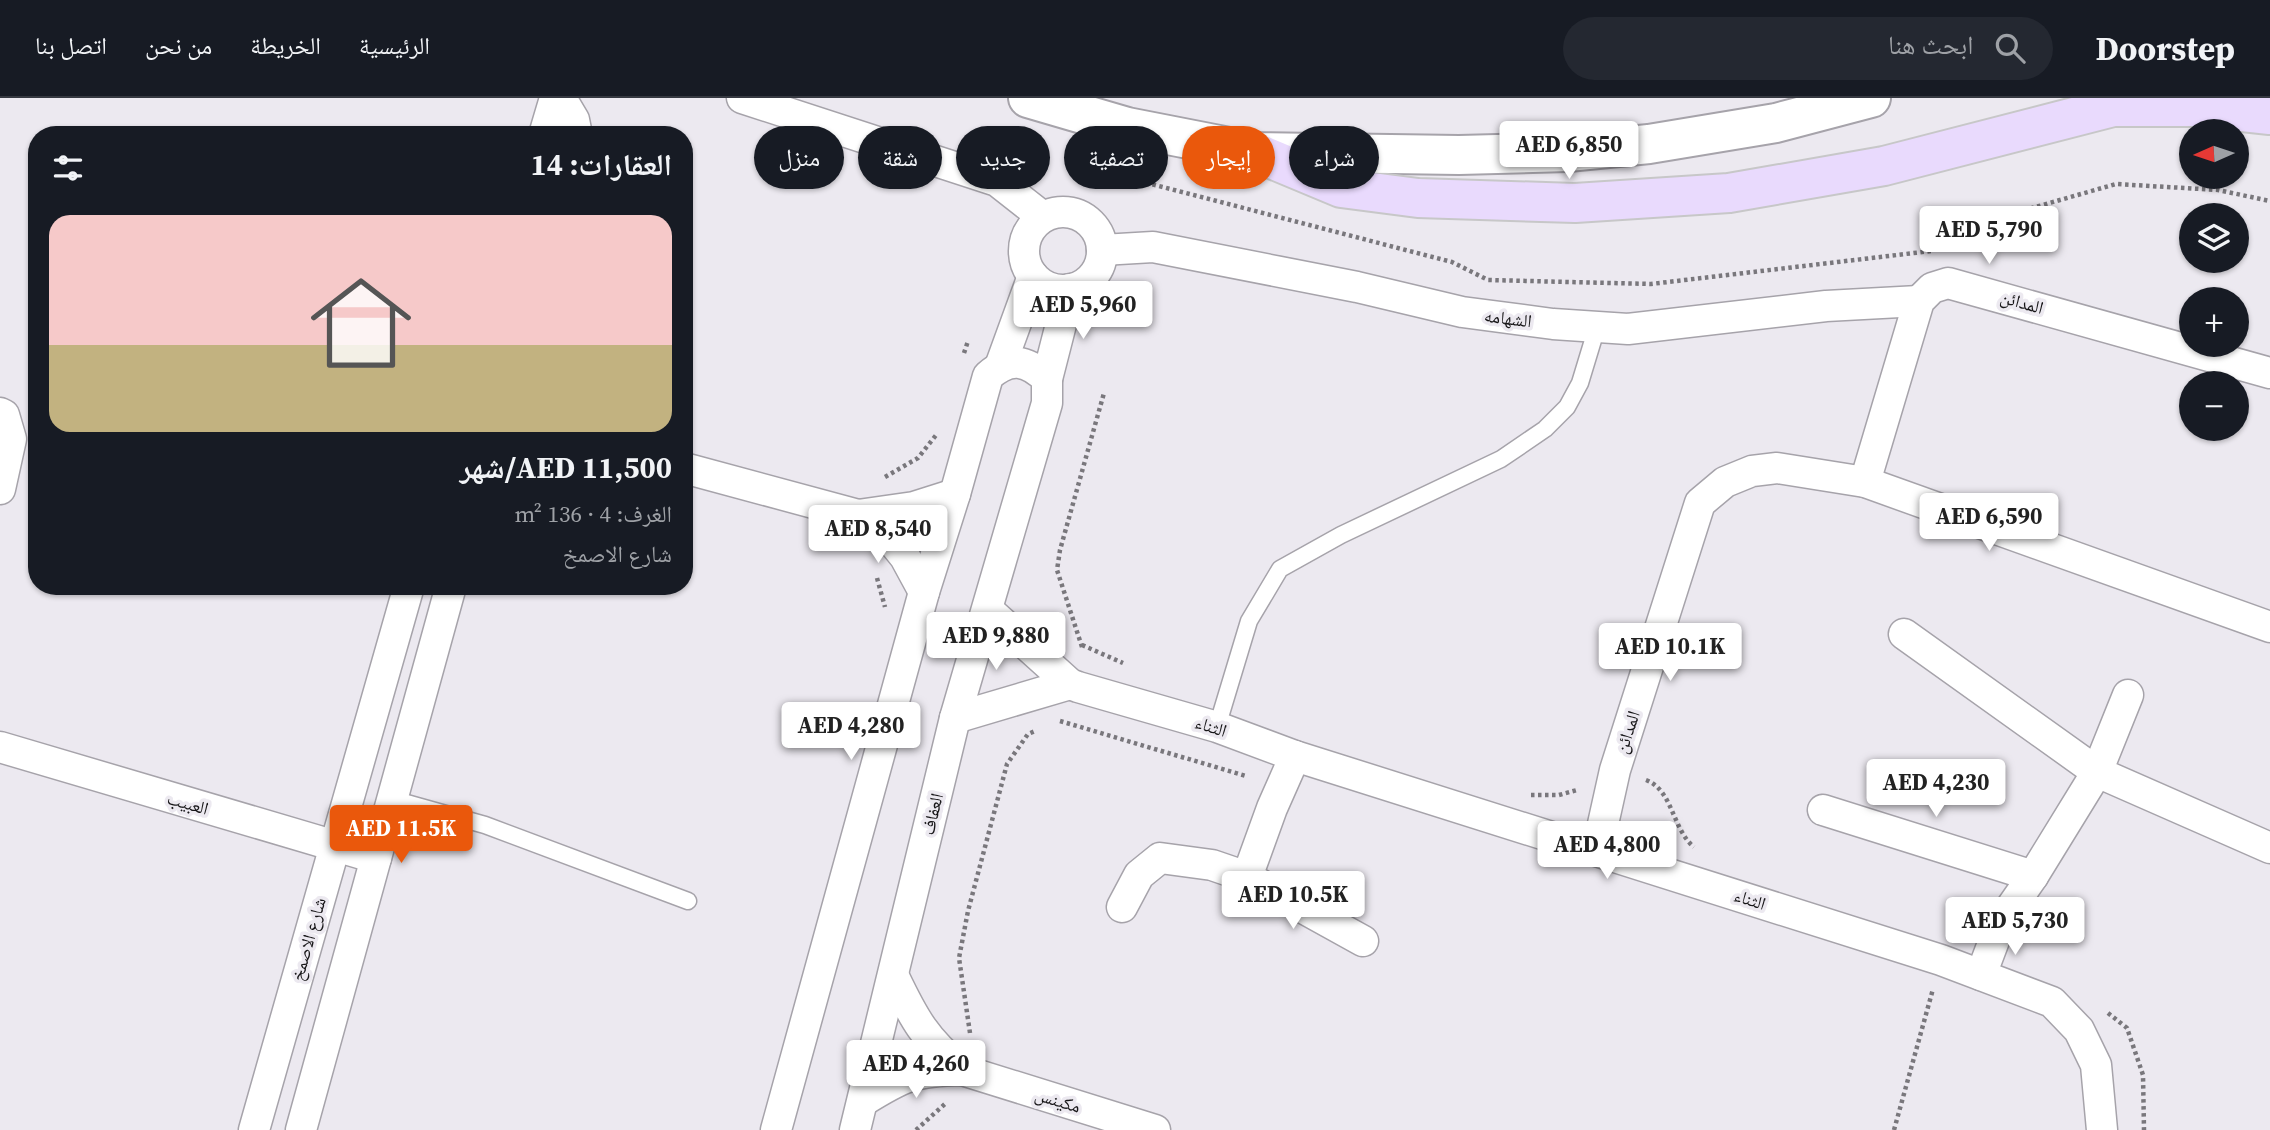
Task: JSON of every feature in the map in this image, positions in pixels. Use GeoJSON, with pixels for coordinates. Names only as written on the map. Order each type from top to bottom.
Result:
{"type":"FeatureCollection","features":[{"type":"Feature","properties":{"kind":"main road"},"geometry":{"type":"LineString","coordinates":[[1028,98],[1127,127],[1182,138]]}},
{"type":"Feature","properties":{"kind":"main road"},"geometry":{"type":"LineString","coordinates":[[1275,152],[1459,155],[1567,152],[1649,144],[1776,123],[1871,98]]}},
{"type":"Feature","properties":{"kind":"main road"},"geometry":{"type":"LineString","coordinates":[[1275,160],[1341,188],[1418,198],[1575,203],[1729,193],[1884,166],[2113,107],[2197,107],[2270,115]]}},
{"type":"Feature","properties":{"kind":"street"},"geometry":{"type":"LineString","coordinates":[[547,126],[555,98]]}},
{"type":"Feature","properties":{"kind":"street"},"geometry":{"type":"LineString","coordinates":[[561,98],[575,126]]}},
{"type":"Feature","properties":{"kind":"street"},"geometry":{"type":"LineString","coordinates":[[742,98],[997,181],[1043,217]]}},
{"type":"Feature","properties":{"kind":"street"},"geometry":{"type":"LineString","coordinates":[[1055,212],[1082,217],[1092,225],[1102,250],[1100,264],[1093,275],[1070,289],[1056,289],[1044,285],[1033,276],[1023,251],[1032,226],[1055,212]]}},
{"type":"Feature","properties":{"kind":"street","name":"الشهامه"},"geometry":{"type":"LineString","coordinates":[[1102,250],[1153,247],[1357,287],[1462,312],[1628,329],[1826,306],[1919,301]]}},
{"type":"Feature","properties":{"kind":"street"},"geometry":{"type":"LineString","coordinates":[[776,1130],[924,592],[956,494],[988,376],[1001,365],[1033,276]]}},
{"type":"Feature","properties":{"kind":"street","name":"المدائن"},"geometry":{"type":"LineString","coordinates":[[1919,301],[1932,288],[1948,283],[2270,373]]}},
{"type":"Feature","properties":{"kind":"street","name":"العفاف"},"geometry":{"type":"LineString","coordinates":[[855,1130],[955,718],[1047,403],[1047,379],[1070,289]]}},
{"type":"Feature","properties":{"kind":"street"},"geometry":{"type":"LineString","coordinates":[[1865,482],[1919,301]]}},
{"type":"Feature","properties":{"kind":"street"},"geometry":{"type":"LineString","coordinates":[[1001,365],[1021,362],[1036,369],[1047,379]]}},
{"type":"Feature","properties":{"kind":"street"},"geometry":{"type":"LineString","coordinates":[[0,413],[4,415],[11,439],[0,489]]}},
{"type":"Feature","properties":{"kind":"street","name":"المدائن"},"geometry":{"type":"LineString","coordinates":[[1597,851],[1615,770],[1700,503],[1725,482],[1752,471],[1777,468],[1865,482],[2270,626]]}},
{"type":"Feature","properties":{"kind":"street"},"geometry":{"type":"LineString","coordinates":[[693,470],[858,514],[884,531],[905,557],[924,592]]}},
{"type":"Feature","properties":{"kind":"street"},"geometry":{"type":"LineString","coordinates":[[858,514],[914,507],[956,494]]}},
{"type":"Feature","properties":{"kind":"street","name":"شارع الاصمخ"},"geometry":{"type":"LineString","coordinates":[[254,1130],[406,595]]}},
{"type":"Feature","properties":{"kind":"street"},"geometry":{"type":"LineString","coordinates":[[301,1130],[449,595]]}},
{"type":"Feature","properties":{"kind":"street","name":"الثناء"},"geometry":{"type":"LineString","coordinates":[[988,610],[1074,685],[1217,727],[1295,756],[1941,960],[2052,1002],[2079,1030],[2096,1065],[2102,1130]]}},
{"type":"Feature","properties":{"kind":"street"},"geometry":{"type":"LineString","coordinates":[[1904,634],[2097,772],[2270,848]]}},
{"type":"Feature","properties":{"kind":"street"},"geometry":{"type":"LineString","coordinates":[[955,718],[1074,685]]}},
{"type":"Feature","properties":{"kind":"street"},"geometry":{"type":"LineString","coordinates":[[1981,975],[2001,922],[2034,876],[2097,772],[2128,695]]}},
{"type":"Feature","properties":{"kind":"street","name":"العبيب"},"geometry":{"type":"LineString","coordinates":[[0,747],[376,858]]}},
{"type":"Feature","properties":{"kind":"street"},"geometry":{"type":"LineString","coordinates":[[1247,877],[1295,756]]}},
{"type":"Feature","properties":{"kind":"street"},"geometry":{"type":"LineString","coordinates":[[1823,810],[2034,876]]}},
{"type":"Feature","properties":{"kind":"street"},"geometry":{"type":"LineString","coordinates":[[1122,907],[1139,875],[1160,858],[1212,865],[1247,877],[1363,941]]}},
{"type":"Feature","properties":{"kind":"street","name":"مكينس"},"geometry":{"type":"LineString","coordinates":[[894,976],[914,1019],[928,1038],[967,1071]]}},
{"type":"Feature","properties":{"kind":"street","name":"مكينس"},"geometry":{"type":"LineString","coordinates":[[863,1101],[901,1078],[930,1070],[967,1071],[1155,1130]]}},
{"type":"Feature","properties":{"kind":"lane"},"geometry":{"type":"LineString","coordinates":[[1217,727],[1249,621],[1280,569],[1352,530],[1501,460],[1545,429],[1567,407],[1597,327]]}},
{"type":"Feature","properties":{"kind":"lane"},"geometry":{"type":"LineString","coordinates":[[393,799],[485,825],[688,901]]}},
{"type":"Feature","properties":{"kind":"path"},"geometry":{"type":"LineString","coordinates":[[1104,393],[1060,550],[1057,570],[1082,645],[1074,685],[1056,719],[1282,786]]}},
{"type":"Feature","properties":{"kind":"path"},"geometry":{"type":"LineString","coordinates":[[916,1130],[937,1113],[967,1071],[971,1045],[959,958],[963,934],[1007,764],[1028,734],[1037,729]]}},
{"type":"Feature","properties":{"kind":"path"},"geometry":{"type":"LineString","coordinates":[[1894,1130],[1941,960]]}},
{"type":"Feature","properties":{"kind":"path"},"geometry":{"type":"LineString","coordinates":[[1920,986],[1945,994]]}}]}
